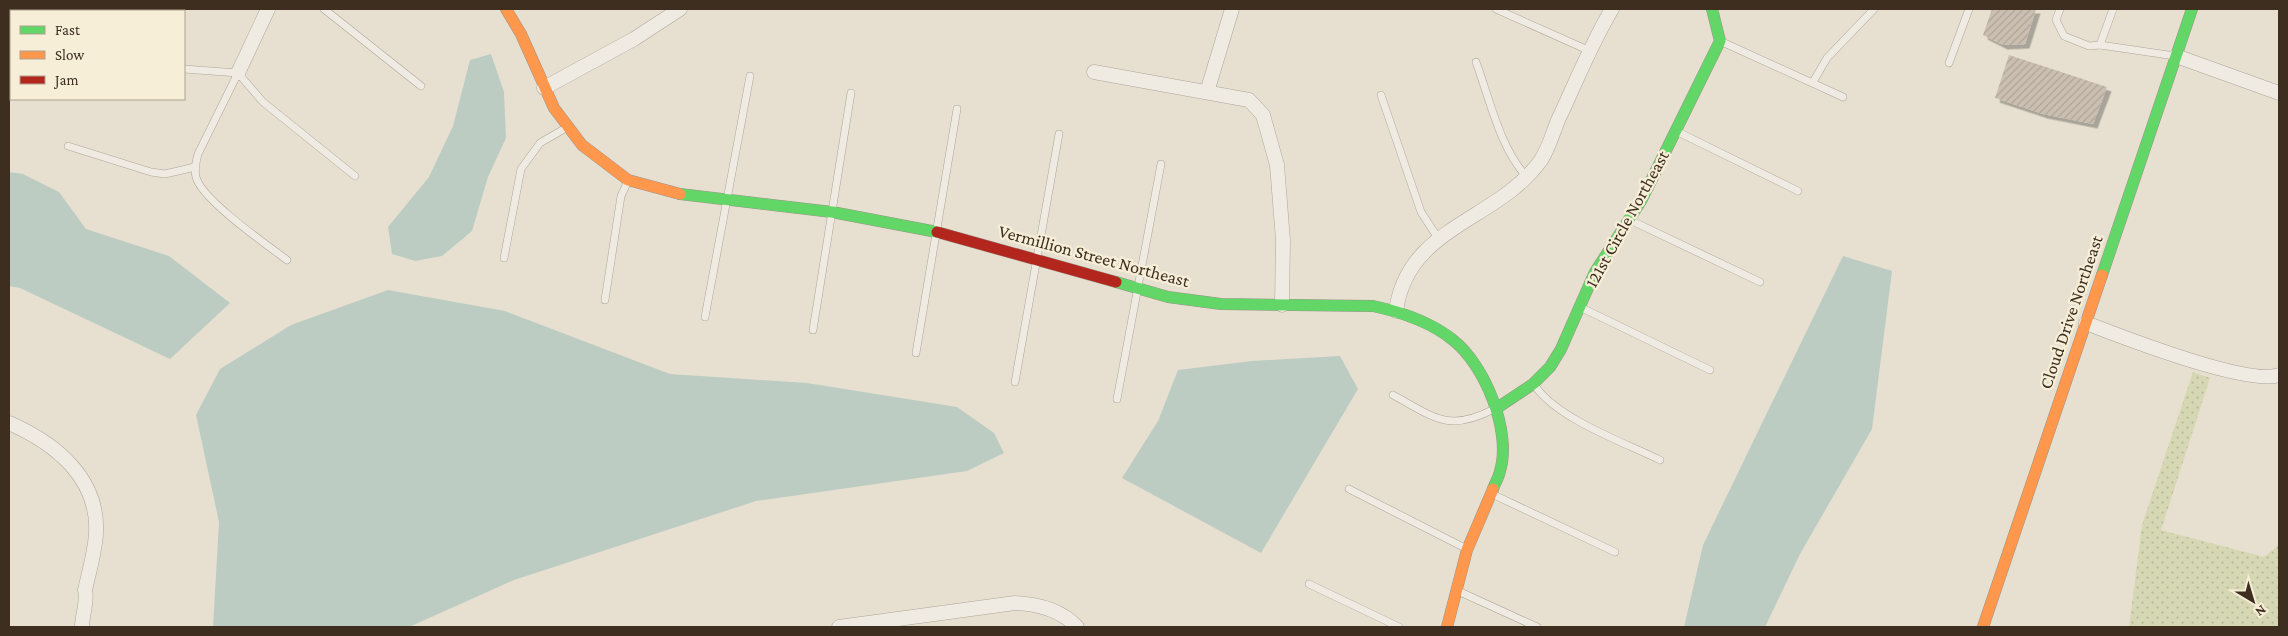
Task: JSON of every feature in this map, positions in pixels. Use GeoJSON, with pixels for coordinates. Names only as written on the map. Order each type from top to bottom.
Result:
{"type":"FeatureCollection","features":[{"type":"Feature","properties":{"kind":"street"},"geometry":{"type":"LineString","coordinates":[[238,73],[268,9]]}},
{"type":"Feature","properties":{"kind":"street","name":"Vermillion Street Northeast"},"geometry":{"type":"LineString","coordinates":[[506,9],[521,34],[554,108],[567,128],[582,145],[628,180],[675,193],[832,212],[937,232],[1168,297],[1221,304],[1323,307],[1373,306],[1396,311],[1438,329],[1455,341],[1475,364],[1497,408],[1502,444],[1501,470],[1467,550],[1455,590],[1447,627]]}},
{"type":"Feature","properties":{"kind":"street"},"geometry":{"type":"LineString","coordinates":[[544,88],[634,39],[680,9]]}},
{"type":"Feature","properties":{"kind":"street"},"geometry":{"type":"LineString","coordinates":[[1207,92],[1232,9]]}},
{"type":"Feature","properties":{"kind":"street"},"geometry":{"type":"LineString","coordinates":[[1396,311],[1397,300],[1408,270],[1438,238],[1494,203],[1526,176],[1541,160],[1590,51],[1612,9]]}},
{"type":"Feature","properties":{"kind":"street"},"geometry":{"type":"LineString","coordinates":[[1713,9],[1720,41]]}},
{"type":"Feature","properties":{"kind":"street","name":"Cloud Drive Northeast"},"geometry":{"type":"LineString","coordinates":[[1983,627],[2192,9]]}},
{"type":"Feature","properties":{"kind":"street","name":"121st Circle Northeast"},"geometry":{"type":"LineString","coordinates":[[1497,408],[1533,384],[1550,367],[1561,349],[1595,272],[1630,219],[1720,41]]}},
{"type":"Feature","properties":{"kind":"street"},"geometry":{"type":"LineString","coordinates":[[2176,56],[2279,93]]}},
{"type":"Feature","properties":{"kind":"street"},"geometry":{"type":"LineString","coordinates":[[1094,72],[1249,100],[1263,115],[1277,165],[1282,214],[1282,305]]}},
{"type":"Feature","properties":{"kind":"street"},"geometry":{"type":"LineString","coordinates":[[2086,323],[2192,361],[2253,377],[2270,378],[2279,375]]}},
{"type":"Feature","properties":{"kind":"street"},"geometry":{"type":"LineString","coordinates":[[9,423],[42,440],[70,462],[82,477],[92,501],[96,514],[96,534],[85,590],[87,597],[83,607],[82,627]]}},
{"type":"Feature","properties":{"kind":"street"},"geometry":{"type":"LineString","coordinates":[[839,627],[1014,603],[1034,604],[1063,616],[1077,627]]}},
{"type":"Feature","properties":{"kind":"lane"},"geometry":{"type":"LineString","coordinates":[[324,9],[421,86]]}},
{"type":"Feature","properties":{"kind":"lane"},"geometry":{"type":"LineString","coordinates":[[1496,9],[1590,51]]}},
{"type":"Feature","properties":{"kind":"lane"},"geometry":{"type":"LineString","coordinates":[[1813,82],[1827,58],[1874,9]]}},
{"type":"Feature","properties":{"kind":"lane"},"geometry":{"type":"LineString","coordinates":[[1949,63],[1969,9]]}},
{"type":"Feature","properties":{"kind":"lane"},"geometry":{"type":"LineString","coordinates":[[2060,9],[2056,20],[2064,36],[2089,46],[2100,45],[2176,56]]}},
{"type":"Feature","properties":{"kind":"lane"},"geometry":{"type":"LineString","coordinates":[[2100,45],[2113,9]]}},
{"type":"Feature","properties":{"kind":"lane"},"geometry":{"type":"LineString","coordinates":[[1720,41],[1843,97]]}},
{"type":"Feature","properties":{"kind":"lane"},"geometry":{"type":"LineString","coordinates":[[1476,62],[1507,148],[1518,168],[1526,176]]}},
{"type":"Feature","properties":{"kind":"lane"},"geometry":{"type":"LineString","coordinates":[[185,69],[238,73],[269,107],[355,176]]}},
{"type":"Feature","properties":{"kind":"lane"},"geometry":{"type":"LineString","coordinates":[[238,73],[198,154],[195,167],[196,179],[214,201],[287,260]]}},
{"type":"Feature","properties":{"kind":"lane"},"geometry":{"type":"LineString","coordinates":[[705,317],[750,76]]}},
{"type":"Feature","properties":{"kind":"lane"},"geometry":{"type":"LineString","coordinates":[[813,330],[851,93]]}},
{"type":"Feature","properties":{"kind":"lane"},"geometry":{"type":"LineString","coordinates":[[1381,95],[1422,212],[1438,238]]}},
{"type":"Feature","properties":{"kind":"lane"},"geometry":{"type":"LineString","coordinates":[[916,353],[957,110]]}},
{"type":"Feature","properties":{"kind":"lane"},"geometry":{"type":"LineString","coordinates":[[504,258],[521,168],[540,143],[567,128]]}},
{"type":"Feature","properties":{"kind":"lane"},"geometry":{"type":"LineString","coordinates":[[1676,131],[1798,191]]}},
{"type":"Feature","properties":{"kind":"lane"},"geometry":{"type":"LineString","coordinates":[[1015,382],[1059,134]]}},
{"type":"Feature","properties":{"kind":"lane"},"geometry":{"type":"LineString","coordinates":[[68,146],[151,172],[165,174],[195,167]]}},
{"type":"Feature","properties":{"kind":"lane"},"geometry":{"type":"LineString","coordinates":[[1118,399],[1161,164]]}},
{"type":"Feature","properties":{"kind":"lane"},"geometry":{"type":"LineString","coordinates":[[605,300],[621,196],[628,180]]}},
{"type":"Feature","properties":{"kind":"lane"},"geometry":{"type":"LineString","coordinates":[[1630,219],[1760,282]]}},
{"type":"Feature","properties":{"kind":"lane"},"geometry":{"type":"LineString","coordinates":[[1580,307],[1710,370]]}},
{"type":"Feature","properties":{"kind":"lane"},"geometry":{"type":"LineString","coordinates":[[1533,384],[1541,396],[1568,415],[1660,460]]}},
{"type":"Feature","properties":{"kind":"lane"},"geometry":{"type":"LineString","coordinates":[[1393,395],[1440,420],[1462,422],[1497,408]]}},
{"type":"Feature","properties":{"kind":"lane"},"geometry":{"type":"LineString","coordinates":[[1349,489],[1467,550]]}},
{"type":"Feature","properties":{"kind":"lane"},"geometry":{"type":"LineString","coordinates":[[1492,494],[1615,552]]}},
{"type":"Feature","properties":{"kind":"lane"},"geometry":{"type":"LineString","coordinates":[[1308,584],[1398,627]]}},
{"type":"Feature","properties":{"kind":"lane"},"geometry":{"type":"LineString","coordinates":[[1455,590],[1537,627]]}},
{"type":"Feature","properties":{"kind":"green space"},"geometry":{"type":"Polygon","coordinates":[[[2193,372],[2210,378],[2161,530],[2264,557],[2279,545],[2279,627],[2129,627],[2142,525],[2193,372]]]}},
{"type":"Feature","properties":{"kind":"shaded area"},"geometry":{"type":"Polygon","coordinates":[[[491,54],[504,92],[506,138],[488,177],[472,231],[442,256],[415,261],[392,254],[388,227],[429,177],[453,126],[470,60],[491,54]]]}},
{"type":"Feature","properties":{"kind":"shaded area"},"geometry":{"type":"Polygon","coordinates":[[[9,172],[23,174],[59,192],[86,229],[169,256],[230,303],[170,359],[20,288],[9,286],[9,172]]]}},
{"type":"Feature","properties":{"kind":"shaded area"},"geometry":{"type":"Polygon","coordinates":[[[1843,256],[1892,271],[1872,429],[1800,554],[1765,627],[1684,627],[1703,545],[1843,256]]]}},
{"type":"Feature","properties":{"kind":"shaded area"},"geometry":{"type":"Polygon","coordinates":[[[388,290],[505,311],[670,374],[807,383],[957,407],[994,433],[1004,453],[967,471],[756,501],[514,580],[409,627],[213,627],[219,522],[196,415],[220,369],[291,325],[388,290]]]}},
{"type":"Feature","properties":{"kind":"shaded area"},"geometry":{"type":"Polygon","coordinates":[[[1340,356],[1358,389],[1261,553],[1122,478],[1158,421],[1178,370],[1252,361],[1340,356]]]}},
{"type":"Feature","properties":{"kind":"building"},"geometry":{"type":"Polygon","coordinates":[[[1992,9],[2036,9],[2025,44],[2003,45],[1983,35],[1992,9]]]}},
{"type":"Feature","properties":{"kind":"building"},"geometry":{"type":"Polygon","coordinates":[[[2009,55],[2107,87],[2093,124],[2043,114],[1995,98],[2009,55]]]}},
{"type":"Feature","properties":{"kind":"traffic: fast"},"geometry":{"type":"LineString","coordinates":[[1497,408],[1533,384],[1550,367],[1561,349],[1595,272],[1641,201],[1720,41],[1712,9]]}},
{"type":"Feature","properties":{"kind":"traffic: fast"},"geometry":{"type":"LineString","coordinates":[[2102,275],[2192,9]]}},
{"type":"Feature","properties":{"kind":"traffic: fast"},"geometry":{"type":"LineString","coordinates":[[680,194],[832,212],[937,232]]}},
{"type":"Feature","properties":{"kind":"traffic: fast"},"geometry":{"type":"LineString","coordinates":[[1116,282],[1168,297],[1221,304],[1373,306],[1394,311],[1435,328],[1465,351],[1476,366],[1493,400],[1499,419],[1503,455],[1493,489]]}},
{"type":"Feature","properties":{"kind":"traffic: slow"},"geometry":{"type":"LineString","coordinates":[[506,9],[521,34],[554,108],[582,145],[628,180],[680,194]]}},
{"type":"Feature","properties":{"kind":"traffic: slow"},"geometry":{"type":"LineString","coordinates":[[1983,627],[2102,275]]}},
{"type":"Feature","properties":{"kind":"traffic: slow"},"geometry":{"type":"LineString","coordinates":[[1447,627],[1467,550],[1493,489]]}},
{"type":"Feature","properties":{"kind":"traffic: jam"},"geometry":{"type":"LineString","coordinates":[[937,232],[1116,282]]}}]}
